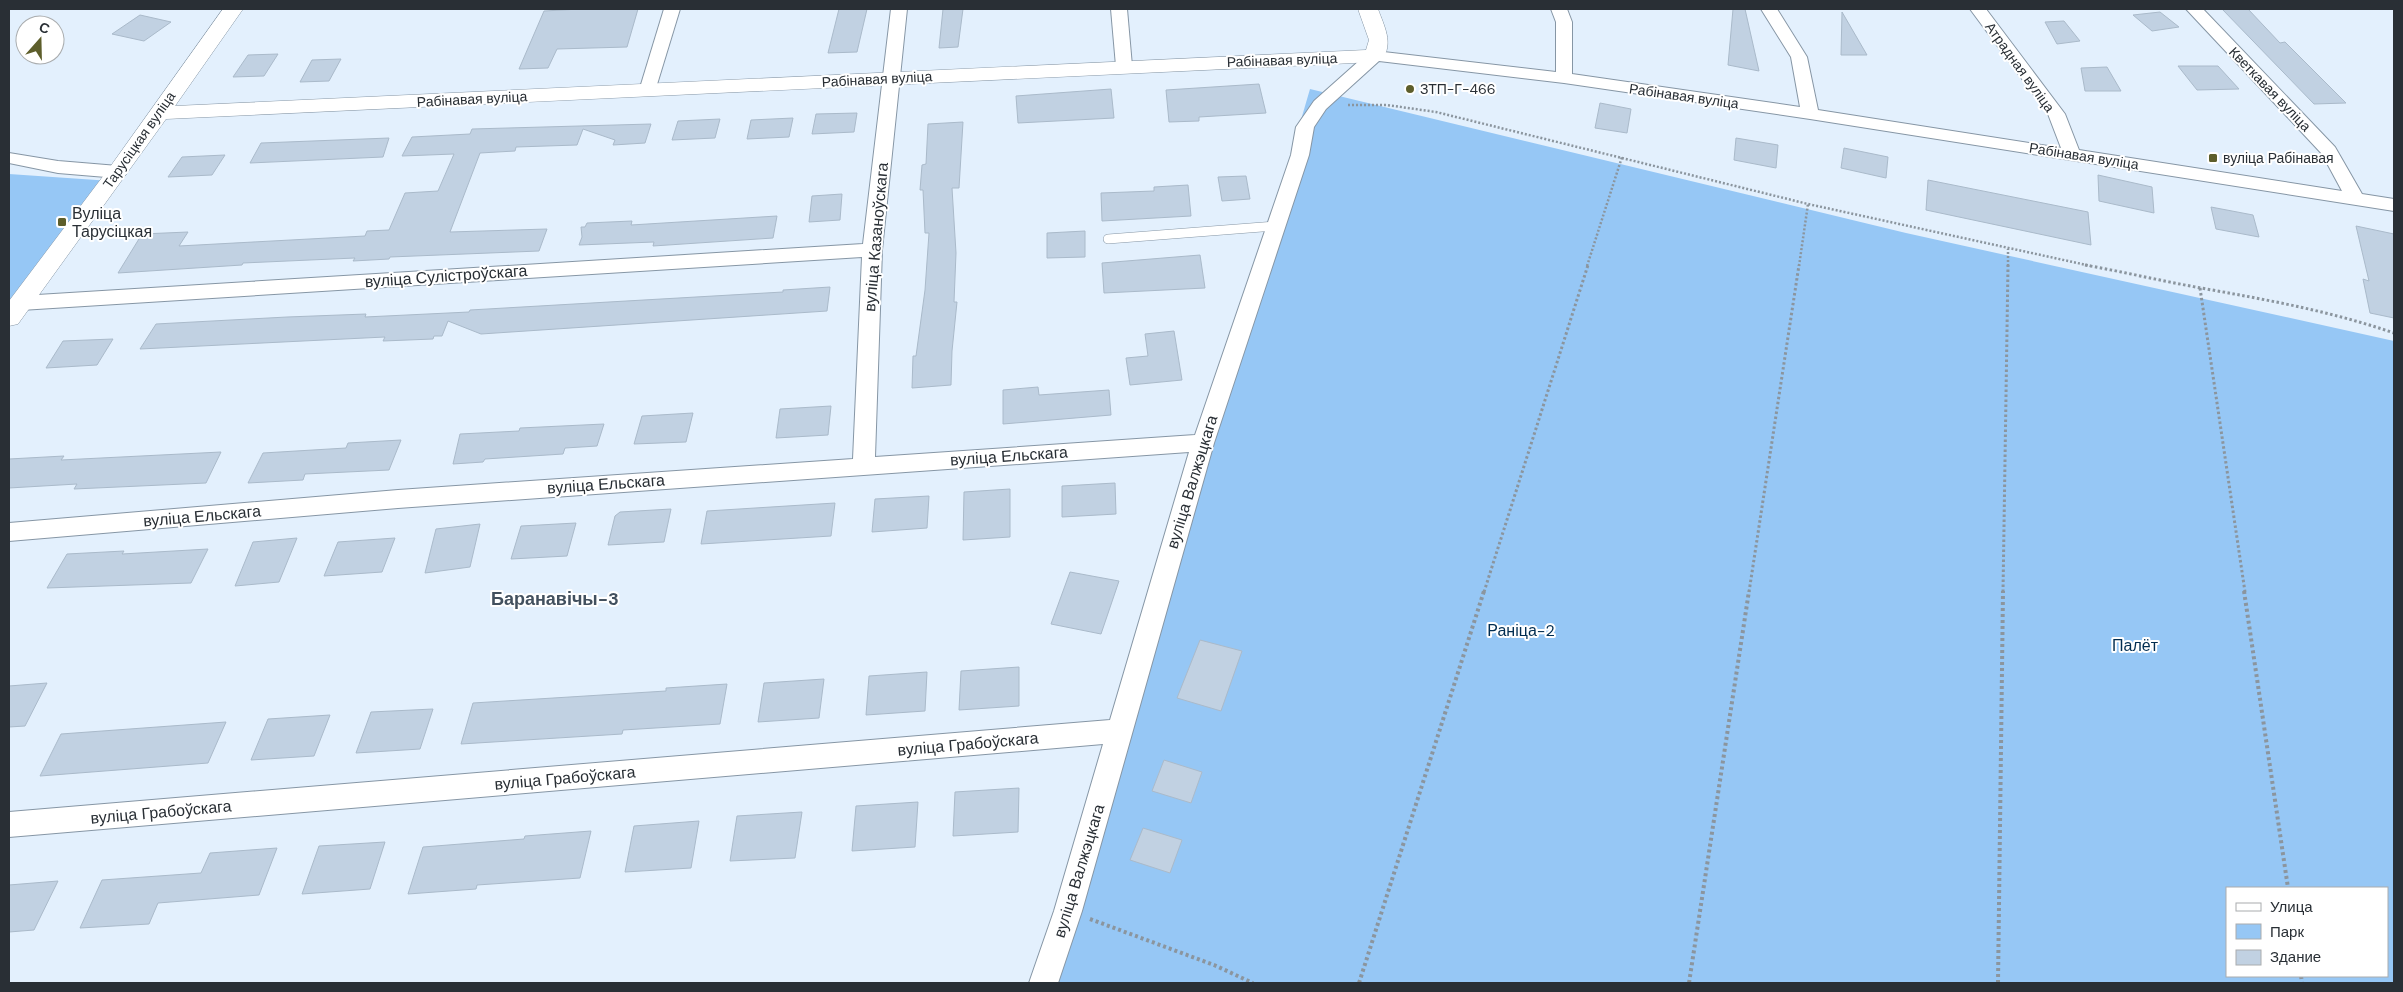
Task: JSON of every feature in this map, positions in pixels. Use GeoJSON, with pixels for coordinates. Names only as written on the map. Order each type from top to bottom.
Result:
{"type":"FeatureCollection","features":[{"type":"Feature","properties":{"kind":"street","name":"Тарусіцкая вуліца"},"geometry":{"type":"LineString","coordinates":[[15,311],[118,172],[233,9]]}},
{"type":"Feature","properties":{"kind":"street"},"geometry":{"type":"LineString","coordinates":[[647,91],[672,9]]}},
{"type":"Feature","properties":{"kind":"street","name":"вуліца Казаноўскага"},"geometry":{"type":"LineString","coordinates":[[864,466],[872,250],[899,9]]}},
{"type":"Feature","properties":{"kind":"street"},"geometry":{"type":"LineString","coordinates":[[1119,9],[1124,66]]}},
{"type":"Feature","properties":{"kind":"street"},"geometry":{"type":"LineString","coordinates":[[1368,9],[1378,40],[1375,56]]}},
{"type":"Feature","properties":{"kind":"street"},"geometry":{"type":"LineString","coordinates":[[1558,9],[1564,22],[1564,78]]}},
{"type":"Feature","properties":{"kind":"street"},"geometry":{"type":"LineString","coordinates":[[1769,9],[1799,57],[1810,114]]}},
{"type":"Feature","properties":{"kind":"street","name":"Атрадная вуліца"},"geometry":{"type":"LineString","coordinates":[[1978,9],[2056,114],[2072,154]]}},
{"type":"Feature","properties":{"kind":"street","name":"Кветкавая вуліца"},"geometry":{"type":"LineString","coordinates":[[2194,9],[2329,151],[2356,199]]}},
{"type":"Feature","properties":{"kind":"street","name":"Рабінавая вуліца"},"geometry":{"type":"LineString","coordinates":[[159,112],[647,91],[1124,66],[1375,56],[1564,78],[2072,154],[2394,205]]}},
{"type":"Feature","properties":{"kind":"street","name":"вуліца Валжэцкага"},"geometry":{"type":"LineString","coordinates":[[1044,983],[1068,911],[1203,443],[1300,156],[1305,127],[1320,105],[1375,56]]}},
{"type":"Feature","properties":{"kind":"street"},"geometry":{"type":"LineString","coordinates":[[9,158],[58,167],[118,172]]}},
{"type":"Feature","properties":{"kind":"street","name":"вуліца Сулістроўскага"},"geometry":{"type":"LineString","coordinates":[[15,311],[872,250]]}},
{"type":"Feature","properties":{"kind":"street","name":"вуліца Ельскага"},"geometry":{"type":"LineString","coordinates":[[9,532],[388,500],[1203,443]]}},
{"type":"Feature","properties":{"kind":"street","name":"вуліца Грабоўскага"},"geometry":{"type":"LineString","coordinates":[[9,825],[1120,731]]}},
{"type":"Feature","properties":{"kind":"lane"},"geometry":{"type":"LineString","coordinates":[[1108,239],[1276,226]]}},
{"type":"Feature","properties":{"kind":"path"},"geometry":{"type":"LineString","coordinates":[[1320,105],[1387,105],[1436,112],[1808,204],[2008,249],[2200,288],[2279,301],[2346,317],[2394,333]]}},
{"type":"Feature","properties":{"kind":"path"},"geometry":{"type":"LineString","coordinates":[[1358,983],[1622,157]]}},
{"type":"Feature","properties":{"kind":"path"},"geometry":{"type":"LineString","coordinates":[[1690,983],[1808,204]]}},
{"type":"Feature","properties":{"kind":"path"},"geometry":{"type":"LineString","coordinates":[[1998,983],[2008,249]]}},
{"type":"Feature","properties":{"kind":"path"},"geometry":{"type":"LineString","coordinates":[[2200,288],[2288,887]]}},
{"type":"Feature","properties":{"kind":"path"},"geometry":{"type":"LineString","coordinates":[[1068,911],[1214,965],[1253,983]]}},
{"type":"Feature","properties":{"kind":"green space","name":"Раніца-2"},"geometry":{"type":"Polygon","coordinates":[[[1310,89],[1906,233],[2394,341],[2394,983],[1049,983],[1310,89]]]}},
{"type":"Feature","properties":{"kind":"green space"},"geometry":{"type":"Polygon","coordinates":[[[9,174],[111,181],[9,315],[9,174]]]}},
{"type":"Feature","properties":{"kind":"building"},"geometry":{"type":"Polygon","coordinates":[[[638,9],[627,47],[557,49],[548,68],[519,69],[544,11],[638,9]]]}},
{"type":"Feature","properties":{"kind":"building"},"geometry":{"type":"Polygon","coordinates":[[[839,9],[867,9],[857,52],[828,53],[839,9]]]}},
{"type":"Feature","properties":{"kind":"building"},"geometry":{"type":"Polygon","coordinates":[[[943,9],[963,9],[958,47],[939,48],[943,9]]]}},
{"type":"Feature","properties":{"kind":"building"},"geometry":{"type":"Polygon","coordinates":[[[1733,9],[1745,9],[1759,71],[1728,65],[1733,9]]]}},
{"type":"Feature","properties":{"kind":"building"},"geometry":{"type":"Polygon","coordinates":[[[2222,9],[2248,9],[2280,43],[2285,42],[2346,103],[2314,104],[2222,9]]]}},
{"type":"Feature","properties":{"kind":"building"},"geometry":{"type":"Polygon","coordinates":[[[1842,12],[1867,55],[1841,55],[1842,12]]]}},
{"type":"Feature","properties":{"kind":"building"},"geometry":{"type":"Polygon","coordinates":[[[2160,12],[2179,27],[2152,31],[2133,15],[2160,12]]]}},
{"type":"Feature","properties":{"kind":"building"},"geometry":{"type":"Polygon","coordinates":[[[140,15],[171,22],[144,41],[112,34],[140,15]]]}},
{"type":"Feature","properties":{"kind":"building"},"geometry":{"type":"Polygon","coordinates":[[[2064,21],[2080,41],[2057,44],[2045,22],[2064,21]]]}},
{"type":"Feature","properties":{"kind":"building"},"geometry":{"type":"Polygon","coordinates":[[[278,54],[264,76],[233,77],[248,55],[278,54]]]}},
{"type":"Feature","properties":{"kind":"building"},"geometry":{"type":"Polygon","coordinates":[[[341,59],[329,81],[300,82],[312,60],[341,59]]]}},
{"type":"Feature","properties":{"kind":"building"},"geometry":{"type":"Polygon","coordinates":[[[2178,66],[2218,66],[2239,89],[2197,90],[2178,66]]]}},
{"type":"Feature","properties":{"kind":"building"},"geometry":{"type":"Polygon","coordinates":[[[2107,67],[2121,91],[2085,91],[2081,68],[2107,67]]]}},
{"type":"Feature","properties":{"kind":"building"},"geometry":{"type":"Polygon","coordinates":[[[1259,84],[1266,113],[1199,117],[1199,121],[1169,122],[1166,90],[1259,84]]]}},
{"type":"Feature","properties":{"kind":"building"},"geometry":{"type":"Polygon","coordinates":[[[1111,89],[1114,118],[1018,123],[1016,96],[1111,89]]]}},
{"type":"Feature","properties":{"kind":"building"},"geometry":{"type":"Polygon","coordinates":[[[1600,103],[1631,109],[1627,133],[1595,128],[1600,103]]]}},
{"type":"Feature","properties":{"kind":"building"},"geometry":{"type":"Polygon","coordinates":[[[857,113],[854,132],[812,134],[816,114],[857,113]]]}},
{"type":"Feature","properties":{"kind":"building"},"geometry":{"type":"Polygon","coordinates":[[[793,118],[789,137],[747,139],[751,120],[793,118]]]}},
{"type":"Feature","properties":{"kind":"building"},"geometry":{"type":"Polygon","coordinates":[[[720,119],[715,138],[672,140],[678,121],[720,119]]]}},
{"type":"Feature","properties":{"kind":"building"},"geometry":{"type":"Polygon","coordinates":[[[963,122],[959,188],[952,188],[956,253],[954,302],[957,302],[951,385],[912,388],[913,356],[916,356],[925,290],[929,233],[925,233],[923,190],[920,190],[922,165],[926,164],[928,124],[963,122]]]}},
{"type":"Feature","properties":{"kind":"building"},"geometry":{"type":"Polygon","coordinates":[[[651,124],[645,143],[613,145],[615,140],[583,129],[577,145],[516,147],[515,151],[480,153],[450,232],[547,229],[539,251],[390,257],[389,259],[353,261],[355,258],[243,263],[242,265],[118,273],[142,234],[188,232],[179,246],[365,236],[367,231],[389,230],[405,193],[438,191],[454,154],[402,156],[412,137],[470,134],[472,129],[651,124]]]}},
{"type":"Feature","properties":{"kind":"building"},"geometry":{"type":"Polygon","coordinates":[[[389,138],[383,157],[250,163],[261,143],[389,138]]]}},
{"type":"Feature","properties":{"kind":"building"},"geometry":{"type":"Polygon","coordinates":[[[1736,138],[1778,145],[1776,168],[1734,160],[1736,138]]]}},
{"type":"Feature","properties":{"kind":"building"},"geometry":{"type":"Polygon","coordinates":[[[1844,148],[1888,157],[1886,178],[1841,168],[1844,148]]]}},
{"type":"Feature","properties":{"kind":"building"},"geometry":{"type":"Polygon","coordinates":[[[225,155],[212,175],[168,177],[182,157],[225,155]]]}},
{"type":"Feature","properties":{"kind":"building"},"geometry":{"type":"Polygon","coordinates":[[[2098,175],[2152,187],[2154,213],[2099,201],[2098,175]]]}},
{"type":"Feature","properties":{"kind":"building"},"geometry":{"type":"Polygon","coordinates":[[[1246,176],[1250,199],[1222,201],[1218,177],[1246,176]]]}},
{"type":"Feature","properties":{"kind":"building"},"geometry":{"type":"Polygon","coordinates":[[[1928,180],[2088,212],[2091,245],[1926,210],[1928,180]]]}},
{"type":"Feature","properties":{"kind":"building"},"geometry":{"type":"Polygon","coordinates":[[[1188,185],[1191,216],[1102,221],[1101,193],[1154,191],[1154,187],[1188,185]]]}},
{"type":"Feature","properties":{"kind":"building"},"geometry":{"type":"Polygon","coordinates":[[[842,194],[840,220],[809,222],[812,196],[842,194]]]}},
{"type":"Feature","properties":{"kind":"building"},"geometry":{"type":"Polygon","coordinates":[[[2211,207],[2253,215],[2259,237],[2216,229],[2211,207]]]}},
{"type":"Feature","properties":{"kind":"building"},"geometry":{"type":"Polygon","coordinates":[[[777,216],[773,238],[653,246],[654,242],[579,245],[582,237],[581,227],[585,227],[587,223],[632,221],[631,225],[777,216]]]}},
{"type":"Feature","properties":{"kind":"building"},"geometry":{"type":"Polygon","coordinates":[[[2356,226],[2394,234],[2394,318],[2370,313],[2363,279],[2369,281],[2356,226]]]}},
{"type":"Feature","properties":{"kind":"building"},"geometry":{"type":"Polygon","coordinates":[[[1085,231],[1085,257],[1047,258],[1047,233],[1085,231]]]}},
{"type":"Feature","properties":{"kind":"building"},"geometry":{"type":"Polygon","coordinates":[[[1200,255],[1205,288],[1104,293],[1102,263],[1200,255]]]}},
{"type":"Feature","properties":{"kind":"building"},"geometry":{"type":"Polygon","coordinates":[[[830,287],[827,311],[481,334],[448,321],[442,336],[434,336],[433,339],[383,341],[385,337],[140,349],[156,324],[287,317],[366,314],[365,317],[469,312],[470,310],[783,292],[783,290],[830,287]]]}},
{"type":"Feature","properties":{"kind":"building"},"geometry":{"type":"Polygon","coordinates":[[[1174,331],[1182,380],[1130,385],[1126,358],[1148,356],[1145,334],[1174,331]]]}},
{"type":"Feature","properties":{"kind":"building"},"geometry":{"type":"Polygon","coordinates":[[[113,339],[97,365],[46,368],[63,341],[113,339]]]}},
{"type":"Feature","properties":{"kind":"building"},"geometry":{"type":"Polygon","coordinates":[[[1038,387],[1039,395],[1109,390],[1111,415],[1003,424],[1003,390],[1038,387]]]}},
{"type":"Feature","properties":{"kind":"building"},"geometry":{"type":"Polygon","coordinates":[[[831,406],[828,435],[776,438],[780,409],[831,406]]]}},
{"type":"Feature","properties":{"kind":"building"},"geometry":{"type":"Polygon","coordinates":[[[693,413],[686,442],[634,444],[642,416],[693,413]]]}},
{"type":"Feature","properties":{"kind":"building"},"geometry":{"type":"Polygon","coordinates":[[[604,424],[597,446],[565,448],[563,454],[485,459],[483,462],[453,464],[460,434],[519,431],[520,428],[604,424]]]}},
{"type":"Feature","properties":{"kind":"building"},"geometry":{"type":"Polygon","coordinates":[[[401,440],[389,470],[305,474],[303,480],[248,483],[263,453],[346,448],[348,443],[401,440]]]}},
{"type":"Feature","properties":{"kind":"building"},"geometry":{"type":"Polygon","coordinates":[[[221,452],[206,483],[74,489],[77,484],[9,488],[9,459],[64,456],[61,460],[221,452]]]}},
{"type":"Feature","properties":{"kind":"building"},"geometry":{"type":"Polygon","coordinates":[[[1115,483],[1116,514],[1062,517],[1062,486],[1115,483]]]}},
{"type":"Feature","properties":{"kind":"building"},"geometry":{"type":"Polygon","coordinates":[[[1010,489],[1010,537],[963,540],[964,492],[1010,489]]]}},
{"type":"Feature","properties":{"kind":"building"},"geometry":{"type":"Polygon","coordinates":[[[929,496],[927,528],[872,532],[875,499],[929,496]]]}},
{"type":"Feature","properties":{"kind":"building"},"geometry":{"type":"Polygon","coordinates":[[[835,503],[831,536],[701,544],[707,511],[835,503]]]}},
{"type":"Feature","properties":{"kind":"building"},"geometry":{"type":"Polygon","coordinates":[[[671,509],[664,542],[608,545],[615,516],[620,512],[671,509]]]}},
{"type":"Feature","properties":{"kind":"building"},"geometry":{"type":"Polygon","coordinates":[[[576,523],[567,556],[511,559],[521,526],[576,523]]]}},
{"type":"Feature","properties":{"kind":"building"},"geometry":{"type":"Polygon","coordinates":[[[480,524],[470,567],[425,573],[436,529],[480,524]]]}},
{"type":"Feature","properties":{"kind":"building"},"geometry":{"type":"Polygon","coordinates":[[[297,538],[279,582],[235,586],[253,542],[297,538]]]}},
{"type":"Feature","properties":{"kind":"building"},"geometry":{"type":"Polygon","coordinates":[[[395,538],[382,572],[324,576],[338,542],[395,538]]]}},
{"type":"Feature","properties":{"kind":"building"},"geometry":{"type":"Polygon","coordinates":[[[208,549],[191,583],[47,588],[67,554],[124,551],[122,554],[208,549]]]}},
{"type":"Feature","properties":{"kind":"building"},"geometry":{"type":"Polygon","coordinates":[[[1070,572],[1119,581],[1101,634],[1051,624],[1070,572]]]}},
{"type":"Feature","properties":{"kind":"building"},"geometry":{"type":"Polygon","coordinates":[[[1200,640],[1242,651],[1221,711],[1177,698],[1200,640]]]}},
{"type":"Feature","properties":{"kind":"building"},"geometry":{"type":"Polygon","coordinates":[[[1019,667],[1019,706],[959,710],[961,671],[1019,667]]]}},
{"type":"Feature","properties":{"kind":"building"},"geometry":{"type":"Polygon","coordinates":[[[927,672],[925,711],[866,715],[869,676],[927,672]]]}},
{"type":"Feature","properties":{"kind":"building"},"geometry":{"type":"Polygon","coordinates":[[[824,679],[819,718],[758,722],[764,683],[824,679]]]}},
{"type":"Feature","properties":{"kind":"building"},"geometry":{"type":"Polygon","coordinates":[[[47,683],[25,726],[9,727],[9,686],[47,683]]]}},
{"type":"Feature","properties":{"kind":"building"},"geometry":{"type":"Polygon","coordinates":[[[727,684],[720,724],[623,730],[622,734],[461,744],[473,703],[666,691],[666,688],[727,684]]]}},
{"type":"Feature","properties":{"kind":"building"},"geometry":{"type":"Polygon","coordinates":[[[433,709],[420,749],[356,753],[371,712],[433,709]]]}},
{"type":"Feature","properties":{"kind":"building"},"geometry":{"type":"Polygon","coordinates":[[[330,715],[314,756],[251,760],[268,719],[330,715]]]}},
{"type":"Feature","properties":{"kind":"building"},"geometry":{"type":"Polygon","coordinates":[[[226,722],[208,763],[40,776],[61,734],[226,722]]]}},
{"type":"Feature","properties":{"kind":"building"},"geometry":{"type":"Polygon","coordinates":[[[1164,760],[1202,772],[1191,803],[1152,791],[1164,760]]]}},
{"type":"Feature","properties":{"kind":"building"},"geometry":{"type":"Polygon","coordinates":[[[1019,788],[1018,832],[953,836],[955,792],[1019,788]]]}},
{"type":"Feature","properties":{"kind":"building"},"geometry":{"type":"Polygon","coordinates":[[[918,802],[915,847],[852,851],[856,806],[918,802]]]}},
{"type":"Feature","properties":{"kind":"building"},"geometry":{"type":"Polygon","coordinates":[[[802,812],[795,858],[730,861],[737,816],[802,812]]]}},
{"type":"Feature","properties":{"kind":"building"},"geometry":{"type":"Polygon","coordinates":[[[699,821],[691,868],[625,872],[634,826],[699,821]]]}},
{"type":"Feature","properties":{"kind":"building"},"geometry":{"type":"Polygon","coordinates":[[[1143,828],[1182,840],[1170,873],[1130,860],[1143,828]]]}},
{"type":"Feature","properties":{"kind":"building"},"geometry":{"type":"Polygon","coordinates":[[[591,831],[580,878],[477,885],[476,889],[408,894],[423,847],[524,839],[525,836],[591,831]]]}},
{"type":"Feature","properties":{"kind":"building"},"geometry":{"type":"Polygon","coordinates":[[[385,842],[370,889],[302,894],[319,846],[385,842]]]}},
{"type":"Feature","properties":{"kind":"building"},"geometry":{"type":"Polygon","coordinates":[[[277,848],[259,895],[158,903],[149,924],[80,928],[102,880],[201,873],[210,853],[277,848]]]}},
{"type":"Feature","properties":{"kind":"building"},"geometry":{"type":"Polygon","coordinates":[[[58,881],[34,930],[9,932],[9,885],[58,881]]]}},
{"type":"Feature","properties":{"kind":"place","name":"ЗТП-Г-466"},"geometry":{"type":"Point","coordinates":[1410,89]}},
{"type":"Feature","properties":{"kind":"place","name":"вуліца Рабінавая"},"geometry":{"type":"Point","coordinates":[2213,158]}},
{"type":"Feature","properties":{"kind":"place","name":"Вуліца Тарусіцкая"},"geometry":{"type":"Point","coordinates":[62,222]}},
{"type":"Feature","properties":{"kind":"district","name":"Баранавічы-3"},"geometry":{"type":"Point","coordinates":[555,599]}},
{"type":"Feature","properties":{"kind":"park label","name":"Палёт"},"geometry":{"type":"Point","coordinates":[2135,645]}}]}
